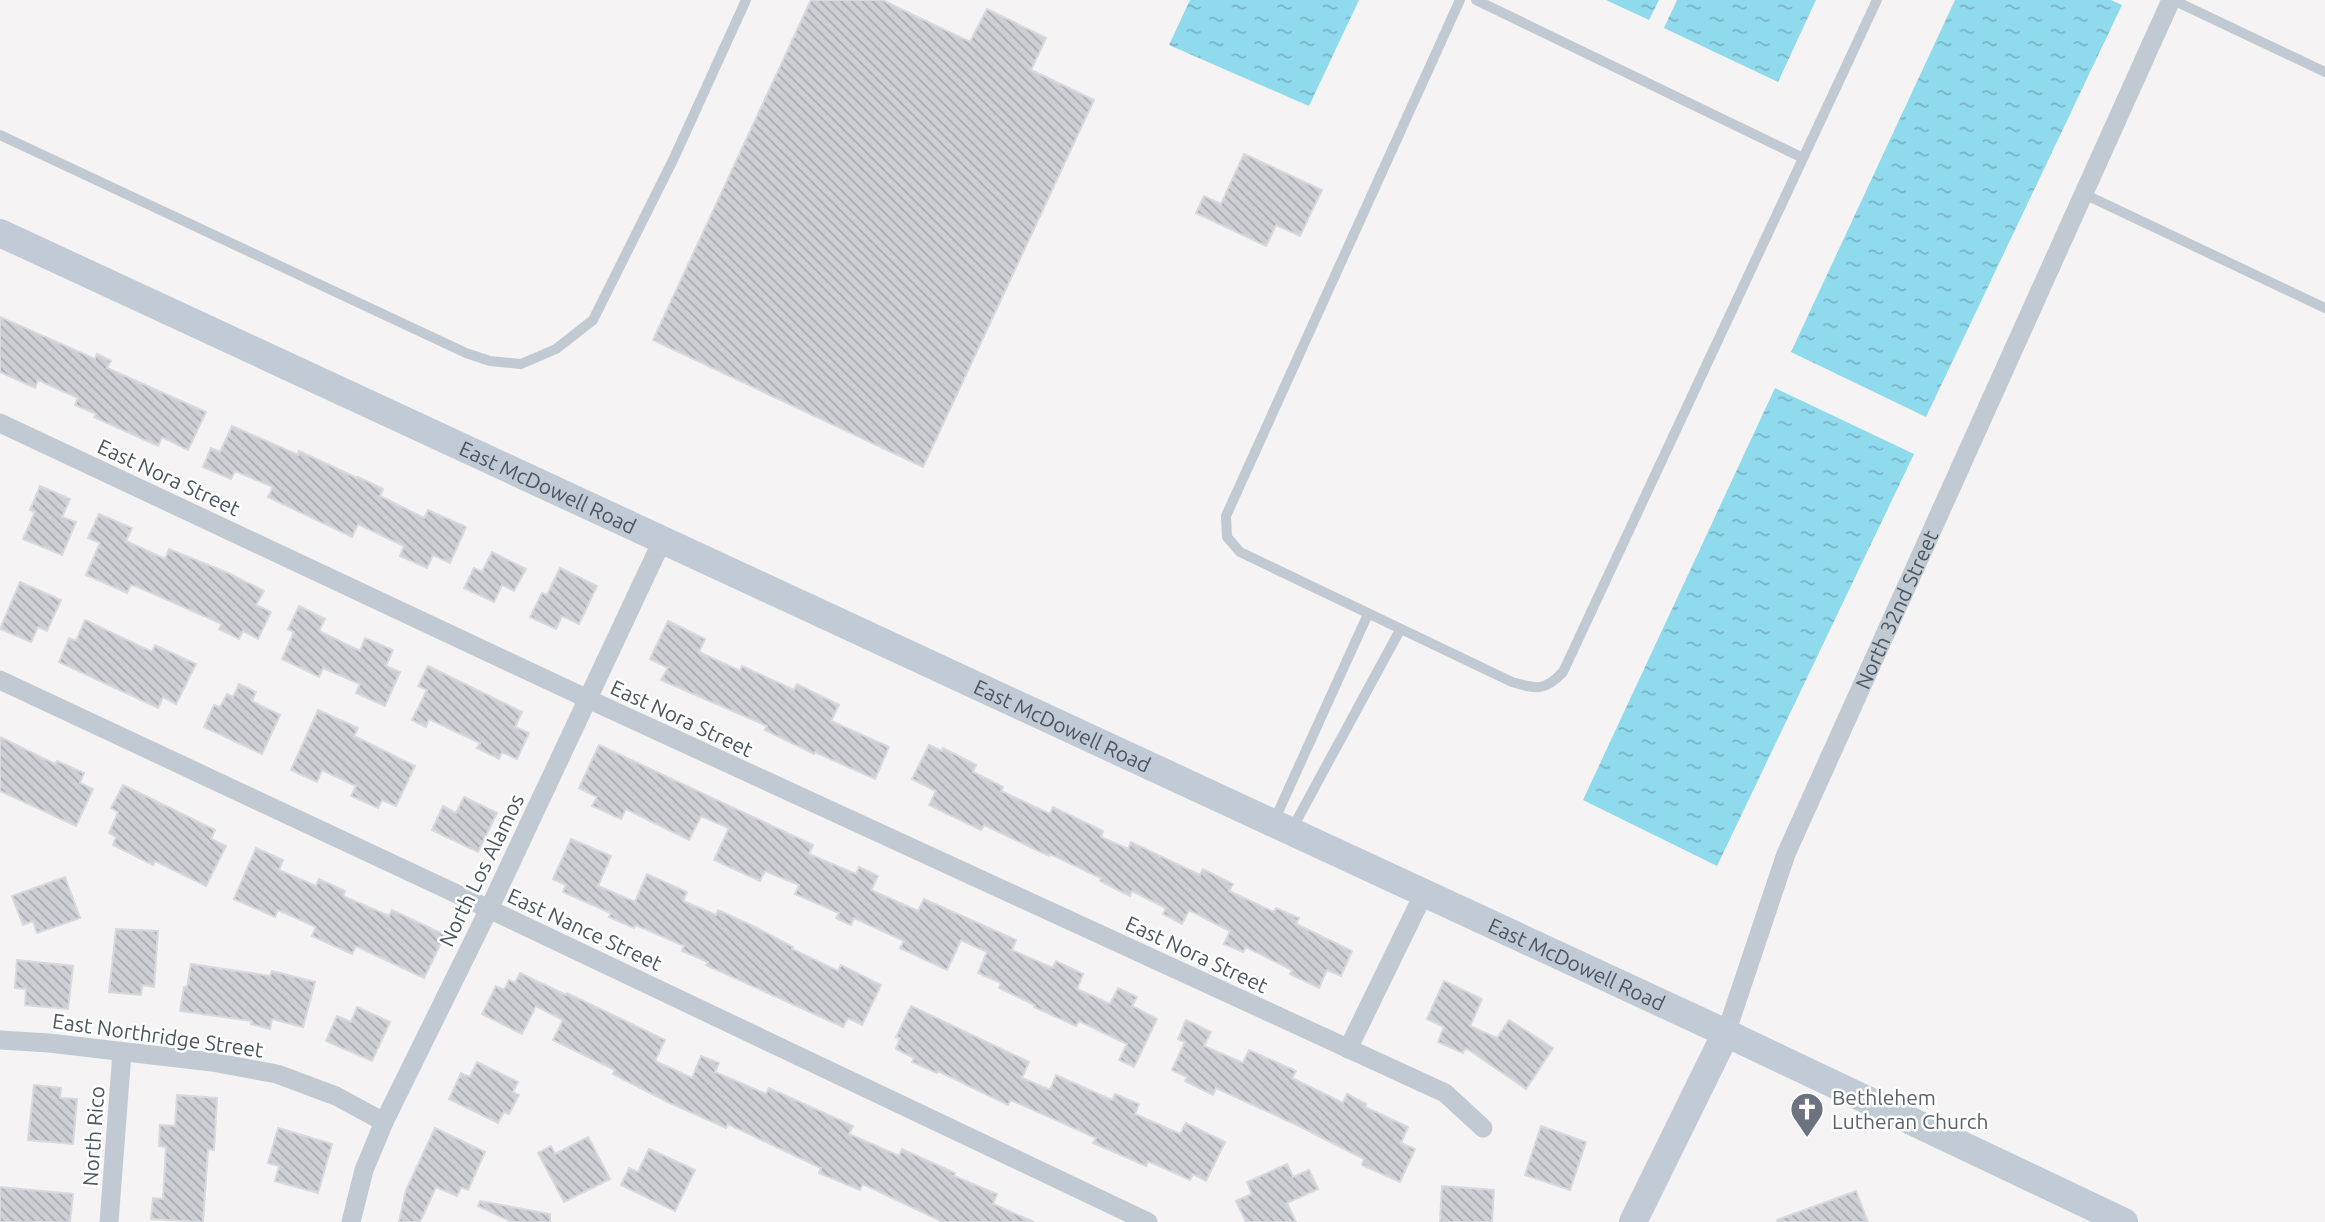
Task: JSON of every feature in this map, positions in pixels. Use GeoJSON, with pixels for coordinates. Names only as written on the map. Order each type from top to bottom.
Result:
{"type":"FeatureCollection","features":[{"type":"Feature","properties":{"kind":"main road","name":"East McDowell Road"},"geometry":{"type":"LineString","coordinates":[[0,233],[1726,1032],[2124,1222]]}},
{"type":"Feature","properties":{"kind":"main road","name":"North 32nd Street"},"geometry":{"type":"LineString","coordinates":[[1633,1222],[1726,1032]]}},
{"type":"Feature","properties":{"kind":"street","name":"North 32nd Street"},"geometry":{"type":"LineString","coordinates":[[1726,1032],[1786,854],[2172,0]]}},
{"type":"Feature","properties":{"kind":"street","name":"East Nora Street"},"geometry":{"type":"LineString","coordinates":[[0,423],[588,699],[1445,1093],[1483,1128]]}},
{"type":"Feature","properties":{"kind":"street","name":"North Los Alamos"},"geometry":{"type":"LineString","coordinates":[[351,1222],[364,1170],[384,1122],[489,909],[662,541]]}},
{"type":"Feature","properties":{"kind":"street","name":"East Nance Street"},"geometry":{"type":"LineString","coordinates":[[0,680],[1148,1222]]}},
{"type":"Feature","properties":{"kind":"street"},"geometry":{"type":"LineString","coordinates":[[1348,1049],[1424,893]]}},
{"type":"Feature","properties":{"kind":"street","name":"East Northridge Street"},"geometry":{"type":"LineString","coordinates":[[0,1040],[212,1062],[276,1074],[336,1096],[384,1122]]}},
{"type":"Feature","properties":{"kind":"street","name":"North Rico"},"geometry":{"type":"LineString","coordinates":[[109,1222],[122,1053]]}},
{"type":"Feature","properties":{"kind":"lane"},"geometry":{"type":"LineString","coordinates":[[0,135],[466,353],[490,361],[521,363],[556,349],[593,320],[674,158],[746,0]]}},
{"type":"Feature","properties":{"kind":"lane"},"geometry":{"type":"LineString","coordinates":[[1460,0],[1226,516],[1227,537],[1240,552],[1512,682],[1531,687],[1550,685],[1563,672],[1877,0]]}},
{"type":"Feature","properties":{"kind":"lane"},"geometry":{"type":"LineString","coordinates":[[1476,0],[1803,159]]}},
{"type":"Feature","properties":{"kind":"lane"},"geometry":{"type":"LineString","coordinates":[[2172,0],[2325,72]]}},
{"type":"Feature","properties":{"kind":"lane"},"geometry":{"type":"LineString","coordinates":[[2084,194],[2325,308]]}},
{"type":"Feature","properties":{"kind":"lane"},"geometry":{"type":"LineString","coordinates":[[1282,827],[1368,614]]}},
{"type":"Feature","properties":{"kind":"lane"},"geometry":{"type":"LineString","coordinates":[[1282,827],[1400,630]]}},
{"type":"Feature","properties":{"kind":"water"},"geometry":{"type":"Polygon","coordinates":[[[1190,0],[1359,0],[1309,106],[1169,45],[1190,0]]]}},
{"type":"Feature","properties":{"kind":"water"},"geometry":{"type":"Polygon","coordinates":[[[1606,0],[1659,0],[1649,20],[1606,0]]]}},
{"type":"Feature","properties":{"kind":"water"},"geometry":{"type":"Polygon","coordinates":[[[1677,0],[1816,0],[1778,82],[1664,28],[1677,0]]]}},
{"type":"Feature","properties":{"kind":"water"},"geometry":{"type":"Polygon","coordinates":[[[1955,0],[2111,0],[2122,5],[1926,417],[1791,352],[1955,0]]]}},
{"type":"Feature","properties":{"kind":"water"},"geometry":{"type":"Polygon","coordinates":[[[1775,388],[1914,454],[1717,866],[1583,800],[1775,388]]]}},
{"type":"Feature","properties":{"kind":"building"},"geometry":{"type":"Polygon","coordinates":[[[811,0],[882,0],[970,42],[987,9],[1046,38],[1031,70],[1094,100],[923,467],[653,340],[811,0]]]}},
{"type":"Feature","properties":{"kind":"building"},"geometry":{"type":"Polygon","coordinates":[[[1244,154],[1322,190],[1300,236],[1276,225],[1266,246],[1196,213],[1204,196],[1221,204],[1244,154]]]}},
{"type":"Feature","properties":{"kind":"building"},"geometry":{"type":"Polygon","coordinates":[[[0,317],[95,359],[97,354],[111,361],[107,368],[206,412],[188,450],[162,437],[158,446],[94,417],[96,414],[75,405],[78,398],[38,380],[35,388],[0,372],[0,317]]]}},
{"type":"Feature","properties":{"kind":"building"},"geometry":{"type":"Polygon","coordinates":[[[232,426],[298,455],[299,451],[358,477],[383,489],[380,496],[424,518],[428,510],[466,527],[450,563],[433,555],[427,568],[400,556],[404,546],[358,524],[352,537],[268,497],[273,487],[235,471],[231,479],[203,467],[211,448],[220,452],[232,426]]]}},
{"type":"Feature","properties":{"kind":"building"},"geometry":{"type":"Polygon","coordinates":[[[40,486],[70,499],[62,517],[76,522],[62,555],[23,539],[35,512],[30,510],[40,486]]]}},
{"type":"Feature","properties":{"kind":"building"},"geometry":{"type":"Polygon","coordinates":[[[99,514],[132,528],[126,541],[165,559],[169,549],[264,591],[256,605],[271,612],[258,639],[243,631],[239,639],[219,629],[222,624],[138,587],[131,585],[127,593],[86,575],[100,543],[88,538],[99,514]]]}},
{"type":"Feature","properties":{"kind":"building"},"geometry":{"type":"Polygon","coordinates":[[[492,552],[526,569],[514,591],[502,585],[494,602],[464,588],[474,568],[482,572],[492,552]]]}},
{"type":"Feature","properties":{"kind":"building"},"geometry":{"type":"Polygon","coordinates":[[[560,568],[597,586],[579,624],[562,616],[556,629],[530,617],[542,593],[547,595],[560,568]]]}},
{"type":"Feature","properties":{"kind":"building"},"geometry":{"type":"Polygon","coordinates":[[[20,582],[61,600],[47,631],[38,627],[31,642],[0,629],[20,582]]]}},
{"type":"Feature","properties":{"kind":"building"},"geometry":{"type":"Polygon","coordinates":[[[299,606],[325,619],[319,631],[360,651],[365,638],[393,650],[386,666],[400,672],[385,706],[356,693],[360,684],[323,668],[319,677],[282,659],[294,632],[288,629],[299,606]]]}},
{"type":"Feature","properties":{"kind":"building"},"geometry":{"type":"Polygon","coordinates":[[[85,620],[152,652],[155,645],[196,664],[176,704],[163,697],[158,708],[59,662],[69,638],[76,641],[85,620]]]}},
{"type":"Feature","properties":{"kind":"building"},"geometry":{"type":"Polygon","coordinates":[[[668,621],[705,639],[699,652],[740,671],[742,666],[794,690],[797,684],[839,705],[831,721],[889,747],[875,779],[815,752],[814,754],[765,730],[767,726],[661,680],[668,668],[650,659],[668,621]]]}},
{"type":"Feature","properties":{"kind":"building"},"geometry":{"type":"Polygon","coordinates":[[[428,666],[522,712],[515,727],[529,733],[517,759],[502,752],[499,759],[477,748],[480,743],[429,719],[426,727],[412,720],[427,690],[418,686],[428,666]]]}},
{"type":"Feature","properties":{"kind":"building"},"geometry":{"type":"Polygon","coordinates":[[[239,684],[256,692],[252,701],[280,715],[262,754],[204,727],[214,705],[220,707],[227,694],[233,697],[239,684]]]}},
{"type":"Feature","properties":{"kind":"building"},"geometry":{"type":"Polygon","coordinates":[[[318,710],[358,728],[354,736],[415,766],[396,806],[382,800],[378,808],[351,796],[356,786],[322,770],[317,782],[291,770],[318,710]]]}},
{"type":"Feature","properties":{"kind":"building"},"geometry":{"type":"Polygon","coordinates":[[[0,737],[55,764],[57,761],[84,773],[80,783],[93,789],[76,826],[0,791],[0,737]]]}},
{"type":"Feature","properties":{"kind":"building"},"geometry":{"type":"Polygon","coordinates":[[[599,745],[813,845],[809,854],[856,874],[859,867],[878,876],[871,890],[918,911],[924,899],[1016,940],[1012,950],[1053,968],[1056,961],[1083,974],[1077,989],[1110,1004],[1118,988],[1137,997],[1132,1006],[1157,1019],[1134,1067],[1119,1060],[1127,1044],[1079,1021],[1076,1026],[1034,1007],[1035,1005],[999,988],[1001,983],[978,973],[987,952],[961,940],[947,970],[900,948],[904,941],[854,918],[851,925],[836,918],[839,913],[795,894],[799,885],[765,871],[760,881],[714,860],[729,828],[701,816],[689,840],[626,809],[621,819],[592,806],[597,797],[579,788],[599,745]]]}},
{"type":"Feature","properties":{"kind":"building"},"geometry":{"type":"Polygon","coordinates":[[[929,745],[942,751],[943,748],[976,765],[973,772],[1003,787],[1001,791],[1050,814],[1053,807],[1103,831],[1101,837],[1128,849],[1131,842],[1200,875],[1203,869],[1233,884],[1229,891],[1274,912],[1276,908],[1299,918],[1296,924],[1352,951],[1341,976],[1327,970],[1319,988],[1290,974],[1292,970],[1246,947],[1243,952],[1224,944],[1230,931],[1189,910],[1182,924],[1163,914],[1166,908],[1132,891],[1130,896],[1100,881],[1101,878],[1050,854],[1049,856],[984,825],[981,830],[929,805],[936,791],[912,779],[929,745]]]}},
{"type":"Feature","properties":{"kind":"building"},"geometry":{"type":"Polygon","coordinates":[[[123,785],[215,830],[211,839],[226,846],[206,886],[155,861],[153,865],[113,845],[116,837],[109,833],[118,812],[111,808],[123,785]]]}},
{"type":"Feature","properties":{"kind":"building"},"geometry":{"type":"Polygon","coordinates":[[[464,797],[497,813],[478,852],[432,830],[443,806],[456,813],[464,797]]]}},
{"type":"Feature","properties":{"kind":"building"},"geometry":{"type":"Polygon","coordinates":[[[571,839],[611,856],[598,886],[635,902],[647,874],[687,892],[683,901],[716,915],[718,910],[838,971],[841,965],[881,985],[862,1025],[848,1018],[843,1027],[706,965],[708,962],[682,951],[684,946],[636,925],[634,928],[609,917],[611,913],[563,892],[566,885],[553,879],[571,839]]]}},
{"type":"Feature","properties":{"kind":"building"},"geometry":{"type":"Polygon","coordinates":[[[256,848],[283,860],[279,870],[316,886],[319,879],[345,891],[343,896],[389,916],[392,910],[445,935],[424,978],[356,946],[352,954],[312,936],[316,927],[278,910],[275,917],[234,899],[256,848]]]}},
{"type":"Feature","properties":{"kind":"building"},"geometry":{"type":"Polygon","coordinates":[[[65,877],[80,918],[37,933],[33,921],[23,925],[12,896],[65,877]]]}},
{"type":"Feature","properties":{"kind":"building"},"geometry":{"type":"Polygon","coordinates":[[[116,929],[158,931],[154,987],[142,985],[141,995],[109,992],[116,929]]]}},
{"type":"Feature","properties":{"kind":"building"},"geometry":{"type":"Polygon","coordinates":[[[17,960],[73,966],[68,1009],[25,1005],[26,989],[15,988],[17,960]]]}},
{"type":"Feature","properties":{"kind":"building"},"geometry":{"type":"Polygon","coordinates":[[[191,964],[270,976],[272,971],[315,982],[303,1027],[272,1019],[270,1029],[251,1024],[252,1021],[180,1011],[191,964]]]}},
{"type":"Feature","properties":{"kind":"building"},"geometry":{"type":"Polygon","coordinates":[[[520,973],[665,1040],[655,1061],[692,1078],[701,1056],[719,1063],[715,1072],[766,1094],[769,1088],[853,1126],[849,1134],[899,1156],[902,1149],[955,1173],[954,1176],[997,1194],[993,1204],[1034,1222],[943,1222],[863,1184],[860,1190],[819,1173],[821,1168],[728,1124],[726,1128],[670,1103],[613,1074],[615,1070],[553,1040],[563,1020],[536,1006],[522,1034],[482,1014],[496,986],[504,990],[509,980],[515,983],[520,973]]]}},
{"type":"Feature","properties":{"kind":"building"},"geometry":{"type":"Polygon","coordinates":[[[1444,981],[1482,999],[1470,1026],[1497,1038],[1509,1020],[1553,1048],[1526,1089],[1466,1048],[1463,1053],[1438,1042],[1444,1027],[1427,1019],[1444,981]]]}},
{"type":"Feature","properties":{"kind":"building"},"geometry":{"type":"Polygon","coordinates":[[[911,1006],[1029,1062],[1022,1078],[1050,1090],[1056,1075],[1112,1100],[1115,1094],[1139,1104],[1135,1114],[1180,1134],[1186,1123],[1225,1142],[1206,1181],[1193,1174],[1190,1180],[1148,1161],[1146,1166],[1093,1143],[1096,1138],[1011,1100],[1008,1105],[938,1071],[937,1073],[912,1062],[914,1058],[896,1049],[900,1038],[896,1037],[911,1006]]]}},
{"type":"Feature","properties":{"kind":"building"},"geometry":{"type":"Polygon","coordinates":[[[357,1007],[390,1022],[372,1061],[326,1041],[337,1016],[351,1022],[357,1007]]]}},
{"type":"Feature","properties":{"kind":"building"},"geometry":{"type":"Polygon","coordinates":[[[1186,1020],[1211,1032],[1204,1046],[1243,1063],[1249,1050],[1296,1071],[1292,1078],[1343,1103],[1347,1094],[1366,1104],[1365,1107],[1408,1127],[1401,1143],[1415,1149],[1400,1182],[1362,1165],[1364,1159],[1299,1126],[1216,1088],[1213,1095],[1185,1081],[1187,1077],[1172,1070],[1185,1042],[1178,1039],[1186,1020]]]}},
{"type":"Feature","properties":{"kind":"building"},"geometry":{"type":"Polygon","coordinates":[[[477,1062],[518,1082],[513,1092],[519,1095],[509,1114],[504,1112],[498,1123],[449,1099],[461,1073],[470,1077],[477,1062]]]}},
{"type":"Feature","properties":{"kind":"building"},"geometry":{"type":"Polygon","coordinates":[[[34,1085],[61,1088],[60,1098],[77,1099],[73,1144],[28,1140],[34,1085]]]}},
{"type":"Feature","properties":{"kind":"building"},"geometry":{"type":"Polygon","coordinates":[[[177,1095],[217,1098],[214,1150],[208,1149],[203,1222],[151,1219],[153,1198],[163,1199],[166,1147],[159,1146],[160,1125],[175,1126],[177,1095]]]}},
{"type":"Feature","properties":{"kind":"building"},"geometry":{"type":"Polygon","coordinates":[[[1541,1126],[1586,1142],[1570,1190],[1525,1175],[1541,1126]]]}},
{"type":"Feature","properties":{"kind":"building"},"geometry":{"type":"Polygon","coordinates":[[[278,1128],[332,1144],[318,1193],[275,1181],[279,1166],[268,1163],[278,1128]]]}},
{"type":"Feature","properties":{"kind":"building"},"geometry":{"type":"Polygon","coordinates":[[[435,1128],[485,1152],[468,1190],[461,1187],[457,1196],[436,1187],[420,1222],[399,1222],[406,1190],[435,1128]]]}},
{"type":"Feature","properties":{"kind":"building"},"geometry":{"type":"Polygon","coordinates":[[[588,1137],[610,1179],[564,1202],[538,1153],[551,1146],[555,1154],[588,1137]]]}},
{"type":"Feature","properties":{"kind":"building"},"geometry":{"type":"Polygon","coordinates":[[[649,1149],[695,1170],[675,1211],[621,1185],[629,1168],[638,1172],[649,1149]]]}},
{"type":"Feature","properties":{"kind":"building"},"geometry":{"type":"Polygon","coordinates":[[[1287,1164],[1293,1177],[1309,1170],[1318,1189],[1287,1203],[1296,1222],[1246,1222],[1236,1201],[1252,1194],[1247,1182],[1287,1164]]]}},
{"type":"Feature","properties":{"kind":"building"},"geometry":{"type":"Polygon","coordinates":[[[1442,1186],[1494,1190],[1492,1222],[1440,1222],[1442,1186]]]}},
{"type":"Feature","properties":{"kind":"building"},"geometry":{"type":"Polygon","coordinates":[[[0,1187],[73,1194],[70,1222],[0,1222],[0,1187]]]}},
{"type":"Feature","properties":{"kind":"building"},"geometry":{"type":"Polygon","coordinates":[[[1856,1191],[1868,1222],[1777,1220],[1856,1191]]]}},
{"type":"Feature","properties":{"kind":"building"},"geometry":{"type":"Polygon","coordinates":[[[480,1201],[550,1214],[550,1222],[512,1222],[478,1206],[480,1201]]]}},
{"type":"Feature","properties":{"kind":"place","name":"Bethlehem Lutheran Church"},"geometry":{"type":"Point","coordinates":[1807,1139]}}]}
